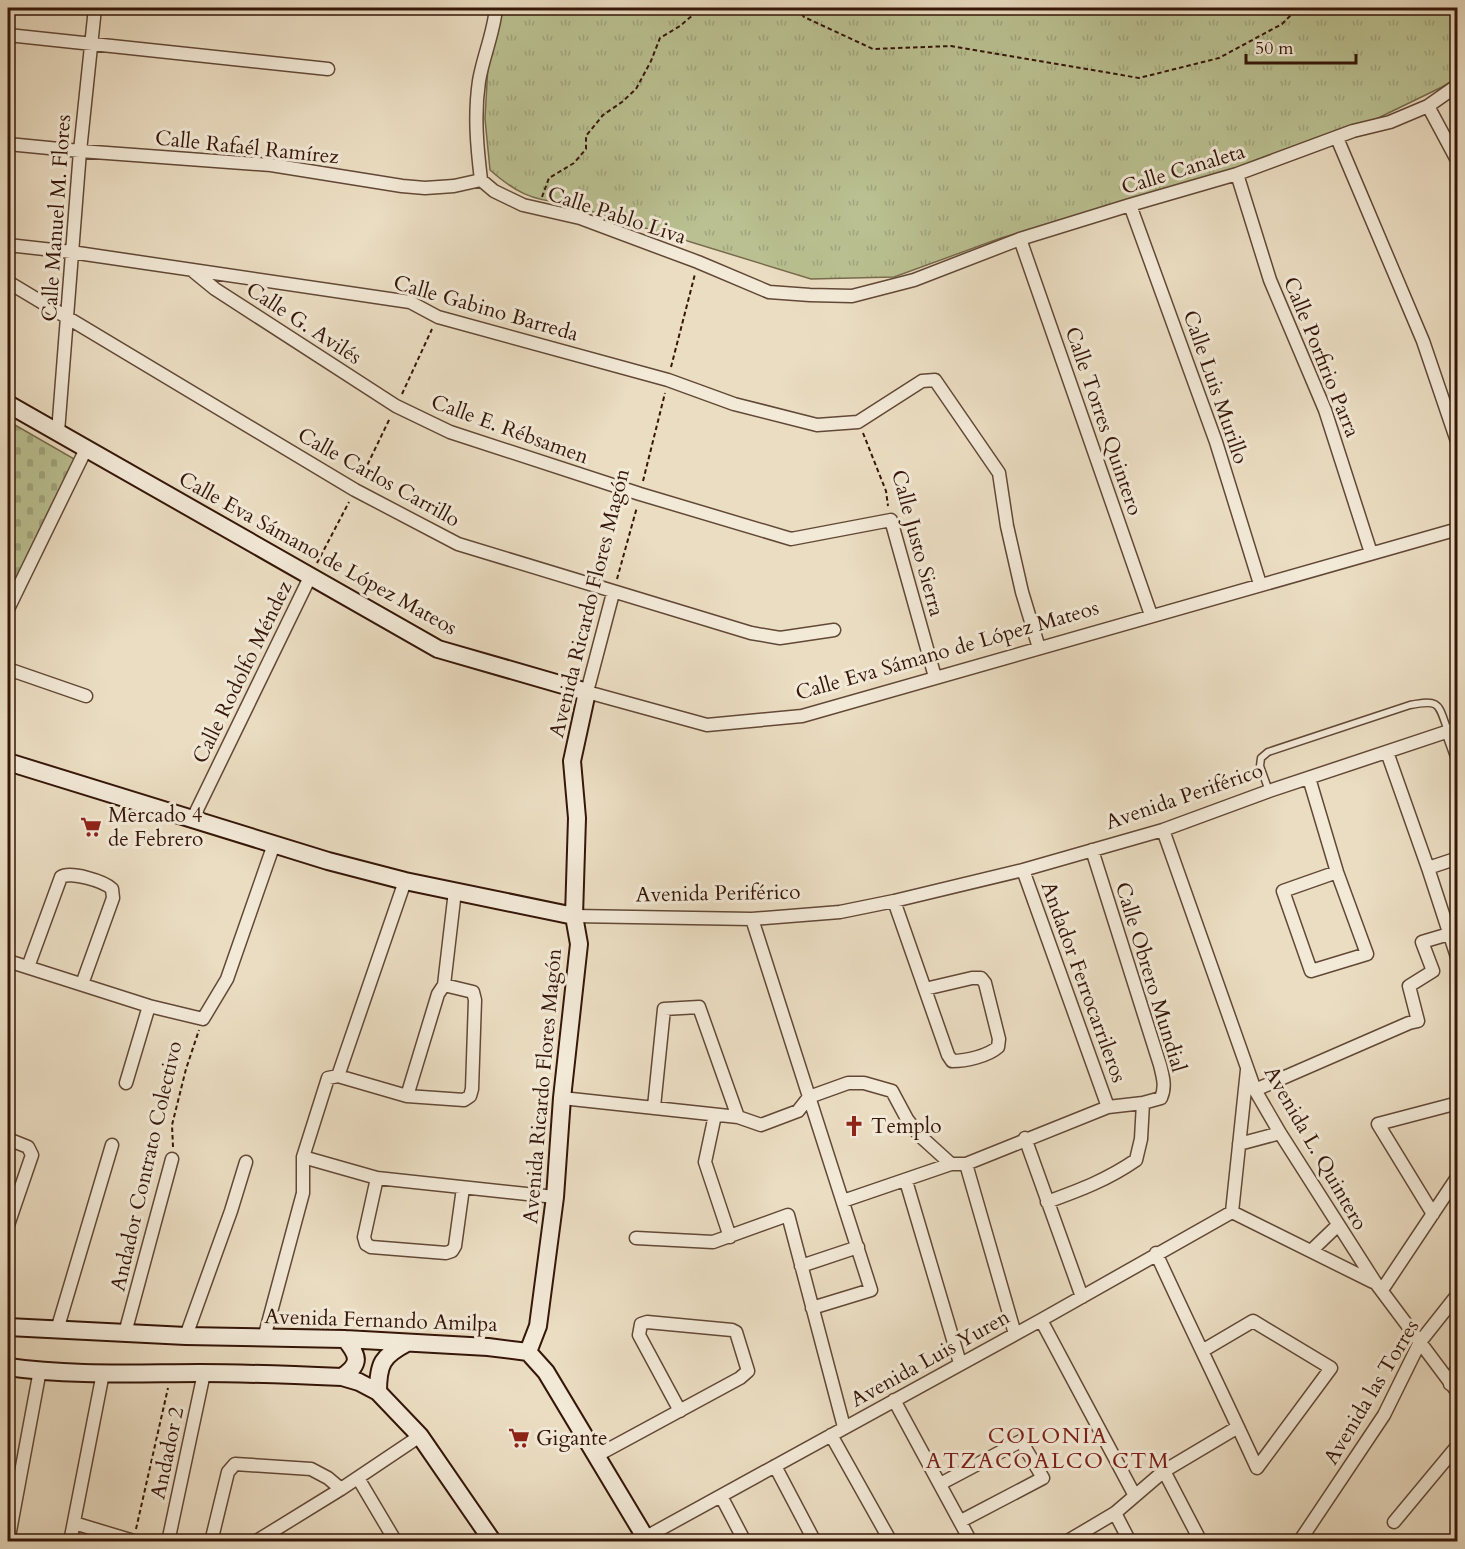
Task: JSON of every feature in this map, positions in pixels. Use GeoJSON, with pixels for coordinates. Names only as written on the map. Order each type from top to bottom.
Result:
{"type":"FeatureCollection","features":[{"type":"Feature","properties":{"kind":"street","name":"Calle Manuel M. Flores"},"geometry":{"type":"LineString","coordinates":[[58,432],[71,252],[95,8]]}},
{"type":"Feature","properties":{"kind":"street"},"geometry":{"type":"LineString","coordinates":[[482,180],[477,147],[476,112],[484,56],[496,8]]}},
{"type":"Feature","properties":{"kind":"street"},"geometry":{"type":"LineString","coordinates":[[8,35],[328,69]]}},
{"type":"Feature","properties":{"kind":"street","name":"Calle Canaleta"},"geometry":{"type":"LineString","coordinates":[[914,280],[1020,239],[1237,174],[1353,131],[1390,122],[1428,106],[1458,85]]}},
{"type":"Feature","properties":{"kind":"street"},"geometry":{"type":"LineString","coordinates":[[1428,106],[1458,162]]}},
{"type":"Feature","properties":{"kind":"street"},"geometry":{"type":"LineString","coordinates":[[1337,138],[1423,341],[1458,444]]}},
{"type":"Feature","properties":{"kind":"street","name":"Calle Rafaél Ramírez"},"geometry":{"type":"LineString","coordinates":[[8,144],[80,152],[271,165],[425,188],[454,186],[482,180]]}},
{"type":"Feature","properties":{"kind":"street","name":"Calle Porfirio Parra"},"geometry":{"type":"LineString","coordinates":[[1237,174],[1270,280],[1325,410],[1371,553]]}},
{"type":"Feature","properties":{"kind":"street","name":"Calle Pablo Liva"},"geometry":{"type":"LineString","coordinates":[[482,180],[494,191],[523,205],[580,218],[698,262],[770,292],[810,296],[852,296],[914,280]]}},
{"type":"Feature","properties":{"kind":"street","name":"Calle Luis Murillo"},"geometry":{"type":"LineString","coordinates":[[1130,205],[1216,442],[1260,584]]}},
{"type":"Feature","properties":{"kind":"street","name":"Calle Torres Quintero"},"geometry":{"type":"LineString","coordinates":[[1020,239],[1151,615]]}},
{"type":"Feature","properties":{"kind":"street","name":"Calle Gabino Barreda"},"geometry":{"type":"LineString","coordinates":[[8,245],[71,252],[410,302],[438,317],[668,380],[734,404],[817,425],[858,422],[922,381],[935,380],[999,473],[1007,526],[1022,591],[1039,648]]}},
{"type":"Feature","properties":{"kind":"street","name":"Calle G. Avilés"},"geometry":{"type":"LineString","coordinates":[[192,270],[215,289],[396,406]]}},
{"type":"Feature","properties":{"kind":"street","name":"Calle Carlos Carrillo"},"geometry":{"type":"LineString","coordinates":[[8,282],[355,490],[458,544],[613,593],[752,633],[780,638],[834,630]]}},
{"type":"Feature","properties":{"kind":"street","name":"Calle Eva Sámano de López Mateos"},"geometry":{"type":"LineString","coordinates":[[8,404],[438,649],[707,725],[802,716],[1458,529]]}},
{"type":"Feature","properties":{"kind":"street","name":"Calle E. Rébsamen"},"geometry":{"type":"LineString","coordinates":[[396,406],[450,432],[640,494],[791,539],[891,520]]}},
{"type":"Feature","properties":{"kind":"street"},"geometry":{"type":"LineString","coordinates":[[8,609],[86,449]]}},
{"type":"Feature","properties":{"kind":"street","name":"Calle Justo Sierra"},"geometry":{"type":"LineString","coordinates":[[891,520],[935,677]]}},
{"type":"Feature","properties":{"kind":"street","name":"Calle Rodolfo Méndez"},"geometry":{"type":"LineString","coordinates":[[193,818],[310,576]]}},
{"type":"Feature","properties":{"kind":"street","name":"Avenida Ricardo Flores Magón"},"geometry":{"type":"LineString","coordinates":[[528,1352],[538,1326],[555,1197],[562,1098],[579,944],[574,916],[578,818],[572,760],[613,593]]}},
{"type":"Feature","properties":{"kind":"street"},"geometry":{"type":"LineString","coordinates":[[8,669],[86,696]]}},
{"type":"Feature","properties":{"kind":"street"},"geometry":{"type":"LineString","coordinates":[[1453,729],[1458,759]]}},
{"type":"Feature","properties":{"kind":"street","name":"Avenida Periférico"},"geometry":{"type":"LineString","coordinates":[[8,762],[274,844],[405,881],[574,916],[752,919],[840,912],[1023,870],[1163,830],[1269,791],[1453,729]]}},
{"type":"Feature","properties":{"kind":"street"},"geometry":{"type":"LineString","coordinates":[[1387,752],[1458,960]]}},
{"type":"Feature","properties":{"kind":"street"},"geometry":{"type":"LineString","coordinates":[[1309,778],[1337,872],[1367,954],[1311,971],[1283,891],[1337,872]]}},
{"type":"Feature","properties":{"kind":"street","name":"Avenida L. Quintero"},"geometry":{"type":"LineString","coordinates":[[1163,830],[1255,1090],[1337,1226],[1454,1388]]}},
{"type":"Feature","properties":{"kind":"street","name":"Andador Contrato Colectivo"},"geometry":{"type":"LineString","coordinates":[[203,1019],[227,979],[274,844]]}},
{"type":"Feature","properties":{"kind":"street","name":"Calle Obrero Mundial"},"geometry":{"type":"LineString","coordinates":[[843,1201],[951,1164],[966,1164],[1025,1138],[1108,1107],[1143,1103],[1161,1098],[1164,1091],[1164,1078],[1092,850]]}},
{"type":"Feature","properties":{"kind":"street"},"geometry":{"type":"LineString","coordinates":[[1428,868],[1458,858]]}},
{"type":"Feature","properties":{"kind":"street","name":"Andador Ferrocarrileros"},"geometry":{"type":"LineString","coordinates":[[1023,870],[1108,1107]]}},
{"type":"Feature","properties":{"kind":"street"},"geometry":{"type":"LineString","coordinates":[[28,967],[61,877],[72,874],[106,884],[112,889],[113,898],[82,984]]}},
{"type":"Feature","properties":{"kind":"street"},"geometry":{"type":"LineString","coordinates":[[338,1076],[405,881]]}},
{"type":"Feature","properties":{"kind":"street"},"geometry":{"type":"LineString","coordinates":[[407,1096],[438,994],[444,985],[455,891]]}},
{"type":"Feature","properties":{"kind":"street"},"geometry":{"type":"LineString","coordinates":[[894,901],[948,1056],[952,1061],[959,1061],[993,1052],[998,1047],[999,1039],[985,983],[981,978],[925,989]]}},
{"type":"Feature","properties":{"kind":"street"},"geometry":{"type":"LineString","coordinates":[[752,919],[871,1290],[812,1308]]}},
{"type":"Feature","properties":{"kind":"street"},"geometry":{"type":"LineString","coordinates":[[1255,1090],[1418,1021],[1409,986],[1432,971],[1422,942],[1449,934]]}},
{"type":"Feature","properties":{"kind":"street"},"geometry":{"type":"LineString","coordinates":[[8,961],[149,1006],[203,1019]]}},
{"type":"Feature","properties":{"kind":"street"},"geometry":{"type":"LineString","coordinates":[[264,1338],[303,1193],[303,1157],[328,1078],[338,1076],[407,1096],[464,1100],[470,1096],[475,1000],[473,992],[444,985]]}},
{"type":"Feature","properties":{"kind":"street"},"geometry":{"type":"LineString","coordinates":[[126,1083],[149,1006]]}},
{"type":"Feature","properties":{"kind":"street"},"geometry":{"type":"LineString","coordinates":[[654,1107],[664,1010],[699,1007],[738,1117]]}},
{"type":"Feature","properties":{"kind":"street"},"geometry":{"type":"LineString","coordinates":[[1247,1069],[1232,1212],[1379,1286],[1433,1214],[1458,1176]]}},
{"type":"Feature","properties":{"kind":"street"},"geometry":{"type":"LineString","coordinates":[[562,1098],[738,1117],[761,1125],[798,1111],[809,1097],[848,1083],[864,1083],[892,1091],[907,1119],[919,1135],[951,1164]]}},
{"type":"Feature","properties":{"kind":"street"},"geometry":{"type":"LineString","coordinates":[[1047,1202],[1091,1186],[1136,1160],[1141,1139],[1143,1103]]}},
{"type":"Feature","properties":{"kind":"street"},"geometry":{"type":"LineString","coordinates":[[1433,1214],[1378,1124],[1458,1103]]}},
{"type":"Feature","properties":{"kind":"street"},"geometry":{"type":"LineString","coordinates":[[716,1115],[705,1162],[730,1237]]}},
{"type":"Feature","properties":{"kind":"street"},"geometry":{"type":"LineString","coordinates":[[1239,1144],[1280,1133]]}},
{"type":"Feature","properties":{"kind":"street"},"geometry":{"type":"LineString","coordinates":[[8,1138],[28,1146],[32,1155],[8,1225]]}},
{"type":"Feature","properties":{"kind":"street"},"geometry":{"type":"LineString","coordinates":[[1025,1138],[1082,1297]]}},
{"type":"Feature","properties":{"kind":"street"},"geometry":{"type":"LineString","coordinates":[[57,1330],[112,1145]]}},
{"type":"Feature","properties":{"kind":"street"},"geometry":{"type":"LineString","coordinates":[[303,1157],[377,1178],[555,1197]]}},
{"type":"Feature","properties":{"kind":"street","name":"Andador Contrato Colectivo"},"geometry":{"type":"LineString","coordinates":[[125,1333],[172,1159]]}},
{"type":"Feature","properties":{"kind":"street"},"geometry":{"type":"LineString","coordinates":[[186,1336],[231,1212],[246,1162]]}},
{"type":"Feature","properties":{"kind":"street"},"geometry":{"type":"LineString","coordinates":[[966,1164],[1015,1334]]}},
{"type":"Feature","properties":{"kind":"street"},"geometry":{"type":"LineString","coordinates":[[377,1178],[364,1237],[366,1244],[371,1247],[446,1253],[452,1251],[455,1246],[463,1188]]}},
{"type":"Feature","properties":{"kind":"street"},"geometry":{"type":"LineString","coordinates":[[906,1181],[960,1363]]}},
{"type":"Feature","properties":{"kind":"street","name":"Avenida Luis Yuren"},"geometry":{"type":"LineString","coordinates":[[647,1539],[1232,1212]]}},
{"type":"Feature","properties":{"kind":"street"},"geometry":{"type":"LineString","coordinates":[[636,1238],[713,1242],[788,1215],[844,1427]]}},
{"type":"Feature","properties":{"kind":"street"},"geometry":{"type":"LineString","coordinates":[[1311,1251],[1337,1226]]}},
{"type":"Feature","properties":{"kind":"street"},"geometry":{"type":"LineString","coordinates":[[801,1266],[858,1247]]}},
{"type":"Feature","properties":{"kind":"street"},"geometry":{"type":"LineString","coordinates":[[1156,1254],[1257,1468],[1331,1368],[1253,1321],[1202,1351]]}},
{"type":"Feature","properties":{"kind":"street","name":"Avenida las Torres"},"geometry":{"type":"LineString","coordinates":[[1299,1542],[1384,1415],[1420,1342],[1457,1294]]}},
{"type":"Feature","properties":{"kind":"street"},"geometry":{"type":"LineString","coordinates":[[1041,1320],[1135,1496]]}},
{"type":"Feature","properties":{"kind":"street"},"geometry":{"type":"LineString","coordinates":[[596,1456],[680,1411],[745,1375],[748,1371],[736,1332],[646,1322],[641,1324],[639,1335],[680,1411]]}},
{"type":"Feature","properties":{"kind":"street","name":"Avenida Fernando Amilpa"},"geometry":{"type":"LineString","coordinates":[[11,1330],[345,1339],[496,1347],[528,1352]]}},
{"type":"Feature","properties":{"kind":"street"},"geometry":{"type":"LineString","coordinates":[[342,1377],[353,1369],[356,1363],[355,1350],[345,1339]]}},
{"type":"Feature","properties":{"kind":"street"},"geometry":{"type":"LineString","coordinates":[[378,1392],[381,1363],[386,1355],[407,1343]]}},
{"type":"Feature","properties":{"kind":"street"},"geometry":{"type":"LineString","coordinates":[[528,1352],[546,1372],[647,1539]]}},
{"type":"Feature","properties":{"kind":"street"},"geometry":{"type":"LineString","coordinates":[[9,1366],[103,1373],[342,1377],[359,1382],[378,1392],[420,1436],[493,1542]]}},
{"type":"Feature","properties":{"kind":"street"},"geometry":{"type":"LineString","coordinates":[[1454,1388],[1458,1366]]}},
{"type":"Feature","properties":{"kind":"street"},"geometry":{"type":"LineString","coordinates":[[8,1542],[40,1370]]}},
{"type":"Feature","properties":{"kind":"street"},"geometry":{"type":"LineString","coordinates":[[70,1542],[103,1373]]}},
{"type":"Feature","properties":{"kind":"street","name":"Andador 2"},"geometry":{"type":"LineString","coordinates":[[168,1542],[204,1373]]}},
{"type":"Feature","properties":{"kind":"street"},"geometry":{"type":"LineString","coordinates":[[894,1400],[971,1542]]}},
{"type":"Feature","properties":{"kind":"street"},"geometry":{"type":"LineString","coordinates":[[1072,1540],[1115,1513],[1164,1471],[1238,1427]]}},
{"type":"Feature","properties":{"kind":"street"},"geometry":{"type":"LineString","coordinates":[[831,1435],[891,1542]]}},
{"type":"Feature","properties":{"kind":"street"},"geometry":{"type":"LineString","coordinates":[[255,1542],[341,1490],[420,1436]]}},
{"type":"Feature","properties":{"kind":"street"},"geometry":{"type":"LineString","coordinates":[[940,1484],[1021,1441],[1043,1478],[961,1521]]}},
{"type":"Feature","properties":{"kind":"street"},"geometry":{"type":"LineString","coordinates":[[1394,1522],[1458,1445]]}},
{"type":"Feature","properties":{"kind":"street"},"geometry":{"type":"LineString","coordinates":[[211,1542],[228,1472],[235,1464],[311,1469],[328,1478],[341,1490]]}},
{"type":"Feature","properties":{"kind":"street"},"geometry":{"type":"LineString","coordinates":[[775,1466],[815,1542]]}},
{"type":"Feature","properties":{"kind":"street"},"geometry":{"type":"LineString","coordinates":[[1164,1471],[1201,1542]]}},
{"type":"Feature","properties":{"kind":"street"},"geometry":{"type":"LineString","coordinates":[[358,1478],[396,1542]]}},
{"type":"Feature","properties":{"kind":"street"},"geometry":{"type":"LineString","coordinates":[[721,1496],[745,1542]]}},
{"type":"Feature","properties":{"kind":"street"},"geometry":{"type":"LineString","coordinates":[[1115,1513],[1130,1542]]}},
{"type":"Feature","properties":{"kind":"street"},"geometry":{"type":"LineString","coordinates":[[74,1523],[135,1541]]}},
{"type":"Feature","properties":{"kind":"lane"},"geometry":{"type":"LineString","coordinates":[[1269,791],[1260,766],[1260,758],[1279,748],[1428,701],[1438,706],[1453,729]]}},
{"type":"Feature","properties":{"kind":"path"},"geometry":{"type":"LineString","coordinates":[[545,210],[540,201],[549,178],[574,163],[586,149],[586,136],[603,115],[636,89],[660,38],[680,26],[701,8]]}},
{"type":"Feature","properties":{"kind":"path"},"geometry":{"type":"LineString","coordinates":[[797,8],[804,17],[873,49],[951,46],[1139,78],[1219,58],[1282,24],[1298,8]]}},
{"type":"Feature","properties":{"kind":"path","name":"Avenida Ricardo Flores Magón"},"geometry":{"type":"LineString","coordinates":[[613,593],[698,262]]}},
{"type":"Feature","properties":{"kind":"path","name":"Calle Rodolfo Méndez"},"geometry":{"type":"LineString","coordinates":[[310,576],[355,490],[438,317]]}},
{"type":"Feature","properties":{"kind":"path","name":"Calle Justo Sierra"},"geometry":{"type":"LineString","coordinates":[[858,422],[886,491],[891,520]]}},
{"type":"Feature","properties":{"kind":"path","name":"Andador Contrato Colectivo"},"geometry":{"type":"LineString","coordinates":[[172,1159],[172,1125],[186,1069],[203,1019]]}},
{"type":"Feature","properties":{"kind":"path"},"geometry":{"type":"LineString","coordinates":[[135,1541],[168,1384],[173,1373]]}},
{"type":"Feature","properties":{"kind":"green space"},"geometry":{"type":"Polygon","coordinates":[[[500,8],[1457,8],[1457,78],[1337,138],[1001,238],[894,277],[811,279],[564,203],[542,200],[524,194],[490,170],[485,119],[488,65],[500,8]]]}},
{"type":"Feature","properties":{"kind":"green space"},"geometry":{"type":"Polygon","coordinates":[[[8,421],[76,460],[8,596],[8,421]]]}},
{"type":"Feature","properties":{"kind":"place","name":"Mercado 4 de Febrero"},"geometry":{"type":"Point","coordinates":[91,827]}},
{"type":"Feature","properties":{"kind":"place","name":"Templo"},"geometry":{"type":"Point","coordinates":[854,1126]}},
{"type":"Feature","properties":{"kind":"place","name":"Gigante"},"geometry":{"type":"Point","coordinates":[519,1438]}},
{"type":"Feature","properties":{"kind":"district","name":"COLONIA ATZACOALCO CTM"},"geometry":{"type":"Point","coordinates":[1048,1448]}}]}
